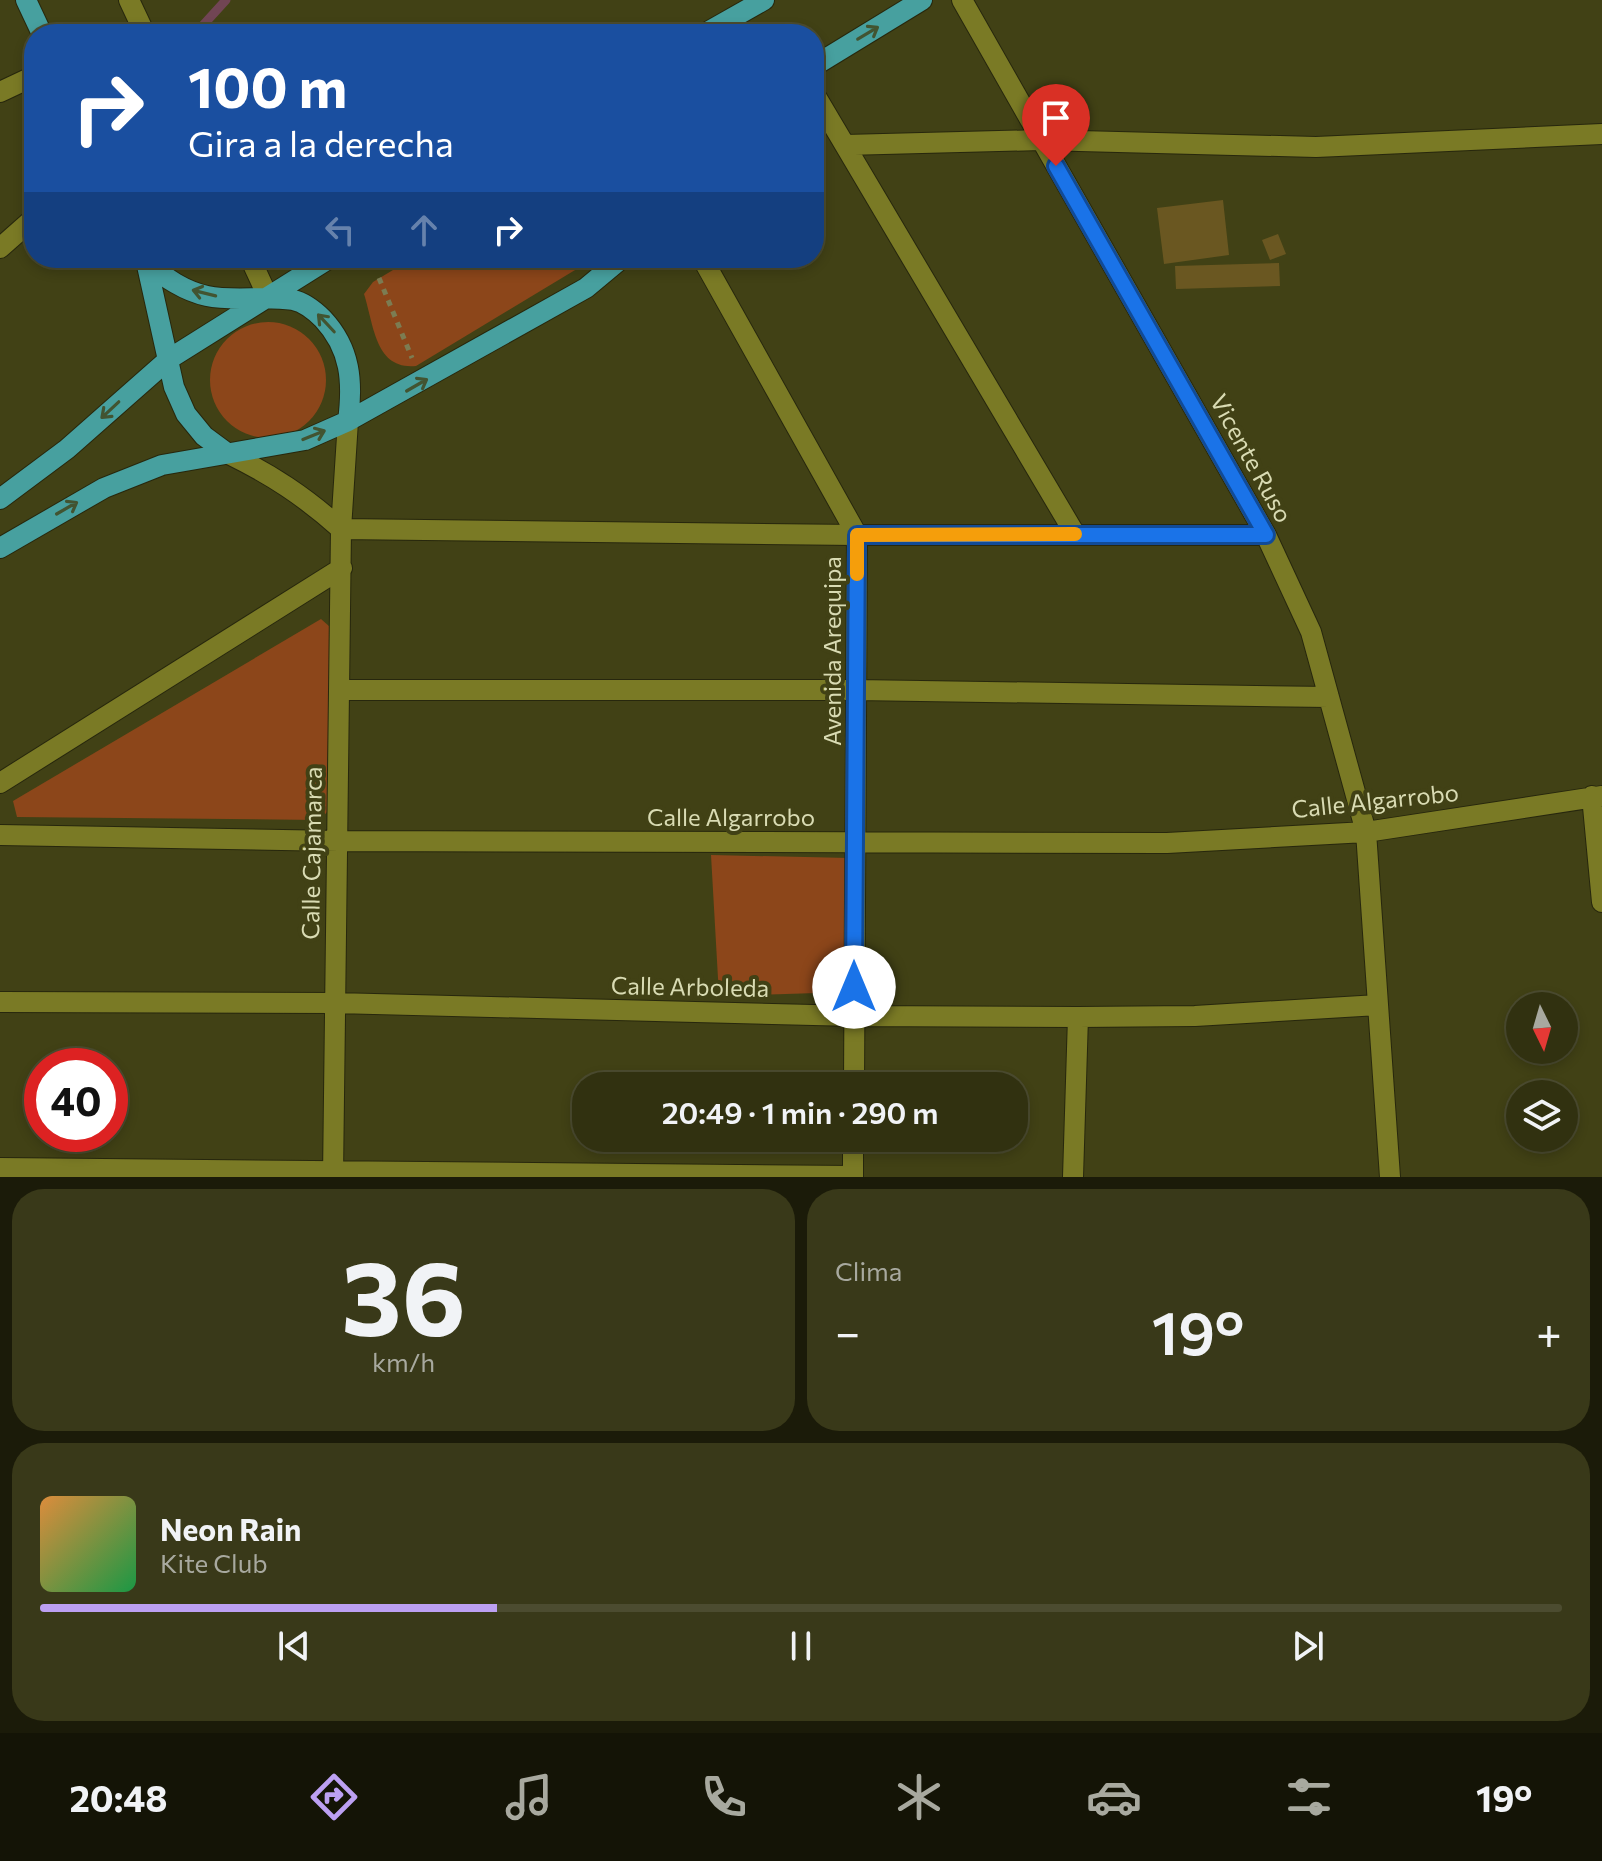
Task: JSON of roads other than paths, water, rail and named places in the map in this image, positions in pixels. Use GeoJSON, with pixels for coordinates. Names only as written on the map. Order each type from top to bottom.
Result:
{"type":"FeatureCollection","features":[{"type":"Feature","properties":{"kind":"main road"},"geometry":{"type":"LineString","coordinates":[[26,0],[37,24]]}},
{"type":"Feature","properties":{"kind":"main road"},"geometry":{"type":"LineString","coordinates":[[722,24],[764,0]]}},
{"type":"Feature","properties":{"kind":"main road"},"geometry":{"type":"LineString","coordinates":[[824,60],[922,0]]}},
{"type":"Feature","properties":{"kind":"main road"},"geometry":{"type":"LineString","coordinates":[[148,268],[174,387],[186,414],[204,436],[227,453]]}},
{"type":"Feature","properties":{"kind":"main road","name":"Calle Cajamarca"},"geometry":{"type":"LineString","coordinates":[[155,268],[175,284],[207,296],[297,300],[317,313],[334,331],[345,352],[351,375],[348,421]]}},
{"type":"Feature","properties":{"kind":"main road"},"geometry":{"type":"LineString","coordinates":[[0,499],[67,449],[169,359],[312,268]]}},
{"type":"Feature","properties":{"kind":"main road"},"geometry":{"type":"LineString","coordinates":[[0,548],[104,488],[162,465],[305,440],[348,421],[586,288],[610,268]]}},
{"type":"Feature","properties":{"kind":"street"},"geometry":{"type":"LineString","coordinates":[[129,0],[140,24]]}},
{"type":"Feature","properties":{"kind":"street","name":"Vicente Ruso"},"geometry":{"type":"LineString","coordinates":[[962,0],[1266,535],[1311,632],[1366,832],[1390,1177]]}},
{"type":"Feature","properties":{"kind":"street"},"geometry":{"type":"LineString","coordinates":[[0,92],[24,81]]}},
{"type":"Feature","properties":{"kind":"street"},"geometry":{"type":"LineString","coordinates":[[824,110],[1075,534]]}},
{"type":"Feature","properties":{"kind":"street"},"geometry":{"type":"LineString","coordinates":[[845,145],[1041,140],[1316,147],[1602,134]]}},
{"type":"Feature","properties":{"kind":"street"},"geometry":{"type":"LineString","coordinates":[[0,248],[24,227]]}},
{"type":"Feature","properties":{"kind":"street"},"geometry":{"type":"LineString","coordinates":[[255,268],[268,297]]}},
{"type":"Feature","properties":{"kind":"street","name":"Avenida Arequipa"},"geometry":{"type":"LineString","coordinates":[[708,268],[857,535],[854,1072]]}},
{"type":"Feature","properties":{"kind":"street","name":"Calle Cajamarca"},"geometry":{"type":"LineString","coordinates":[[333,1174],[341,529],[348,421]]}},
{"type":"Feature","properties":{"kind":"street"},"geometry":{"type":"LineString","coordinates":[[227,453],[269,473],[307,499],[341,529],[857,535],[1266,535]]}},
{"type":"Feature","properties":{"kind":"street"},"geometry":{"type":"LineString","coordinates":[[0,783],[342,568]]}},
{"type":"Feature","properties":{"kind":"street"},"geometry":{"type":"LineString","coordinates":[[340,690],[856,690],[1329,697]]}},
{"type":"Feature","properties":{"kind":"street"},"geometry":{"type":"LineString","coordinates":[[1597,796],[1602,902]]}},
{"type":"Feature","properties":{"kind":"street","name":"Calle Algarrobo"},"geometry":{"type":"LineString","coordinates":[[0,835],[338,841],[1167,843],[1366,832],[1597,796]]}},
{"type":"Feature","properties":{"kind":"street","name":"Calle Arboleda"},"geometry":{"type":"LineString","coordinates":[[0,1002],[335,1003],[854,1016],[1078,1017],[1195,1016],[1378,1005]]}},
{"type":"Feature","properties":{"kind":"street"},"geometry":{"type":"LineString","coordinates":[[1073,1177],[1078,1017]]}},
{"type":"Feature","properties":{"kind":"street"},"geometry":{"type":"LineString","coordinates":[[5,1171],[853,1176],[853,1152]]}},
{"type":"Feature","properties":{"kind":"waterway"},"geometry":{"type":"LineString","coordinates":[[204,24],[226,0]]}}]}
